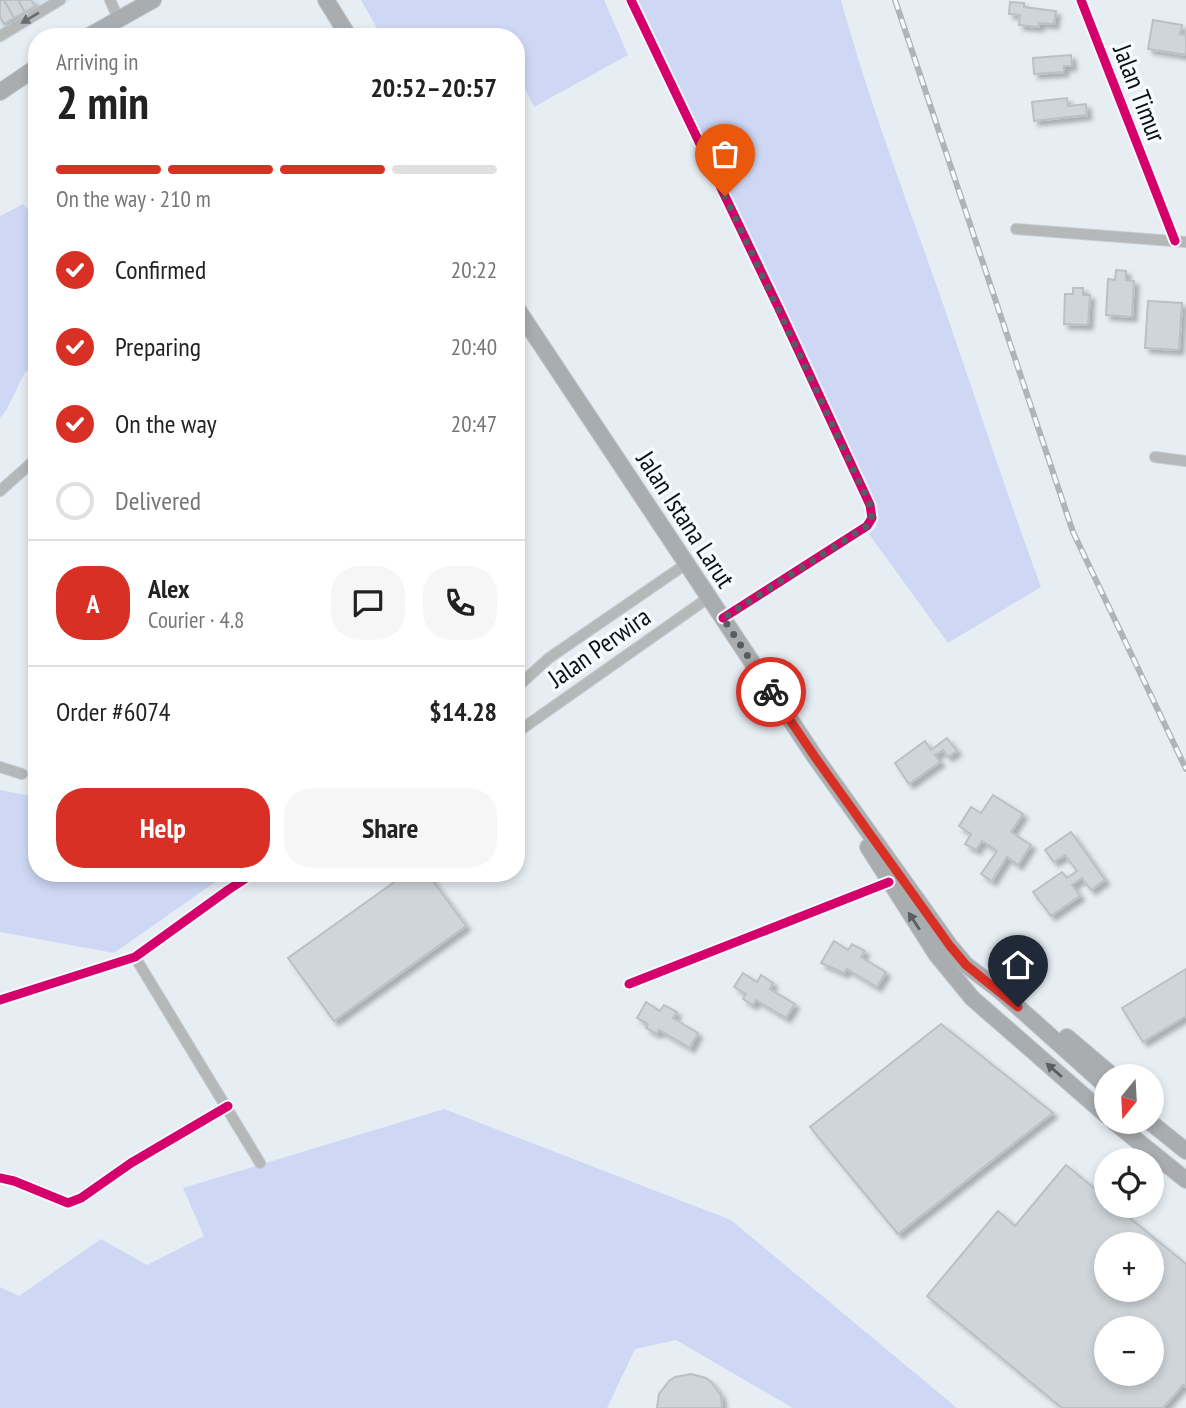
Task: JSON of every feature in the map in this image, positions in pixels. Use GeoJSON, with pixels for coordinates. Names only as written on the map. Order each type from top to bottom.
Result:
{"type":"FeatureCollection","features":[{"type":"Feature","properties":{"kind":"main road"},"geometry":{"type":"LineString","coordinates":[[102,28],[153,0]]}},
{"type":"Feature","properties":{"kind":"main road"},"geometry":{"type":"LineString","coordinates":[[326,0],[343,28]]}},
{"type":"Feature","properties":{"kind":"main road"},"geometry":{"type":"LineString","coordinates":[[0,92],[28,73]]}},
{"type":"Feature","properties":{"kind":"main road","name":"Jalan Istana Larut"},"geometry":{"type":"LineString","coordinates":[[525,321],[815,757],[950,946],[966,965],[999,990],[1094,1076]]}},
{"type":"Feature","properties":{"kind":"main road","name":"Jalan Istana Larut"},"geometry":{"type":"LineString","coordinates":[[815,757],[889,882],[936,954],[972,998],[1094,1105]]}},
{"type":"Feature","properties":{"kind":"main road","name":"Jalan Istana Larut"},"geometry":{"type":"LineString","coordinates":[[999,990],[1025,1003],[1099,1064]]}},
{"type":"Feature","properties":{"kind":"main road"},"geometry":{"type":"LineString","coordinates":[[1164,1118],[1186,1137]]}},
{"type":"Feature","properties":{"kind":"main road"},"geometry":{"type":"LineString","coordinates":[[1164,1133],[1186,1151]]}},
{"type":"Feature","properties":{"kind":"main road"},"geometry":{"type":"LineString","coordinates":[[1129,1134],[1186,1180]]}},
{"type":"Feature","properties":{"kind":"street"},"geometry":{"type":"LineString","coordinates":[[0,36],[60,0]]}},
{"type":"Feature","properties":{"kind":"street"},"geometry":{"type":"LineString","coordinates":[[110,0],[118,18]]}},
{"type":"Feature","properties":{"kind":"street"},"geometry":{"type":"LineString","coordinates":[[631,0],[781,313],[870,505],[872,518],[867,526],[723,618]]}},
{"type":"Feature","properties":{"kind":"street","name":"Jalan Timur"},"geometry":{"type":"LineString","coordinates":[[1081,0],[1180,241]]}},
{"type":"Feature","properties":{"kind":"street"},"geometry":{"type":"LineString","coordinates":[[1016,229],[1180,241]]}},
{"type":"Feature","properties":{"kind":"street"},"geometry":{"type":"LineString","coordinates":[[1155,457],[1186,461]]}},
{"type":"Feature","properties":{"kind":"street"},"geometry":{"type":"LineString","coordinates":[[0,491],[28,466]]}},
{"type":"Feature","properties":{"kind":"street","name":"Jalan Perwira"},"geometry":{"type":"LineString","coordinates":[[525,680],[549,658],[687,564]]}},
{"type":"Feature","properties":{"kind":"street","name":"Jalan Perwira"},"geometry":{"type":"LineString","coordinates":[[525,727],[708,598]]}},
{"type":"Feature","properties":{"kind":"street"},"geometry":{"type":"LineString","coordinates":[[0,767],[22,774]]}},
{"type":"Feature","properties":{"kind":"street"},"geometry":{"type":"LineString","coordinates":[[0,1000],[135,957],[240,882]]}},
{"type":"Feature","properties":{"kind":"street"},"geometry":{"type":"LineString","coordinates":[[629,984],[889,882]]}},
{"type":"Feature","properties":{"kind":"street"},"geometry":{"type":"LineString","coordinates":[[135,957],[228,1106],[260,1163]]}},
{"type":"Feature","properties":{"kind":"street"},"geometry":{"type":"LineString","coordinates":[[0,1178],[40,1190],[68,1203],[81,1198],[131,1163],[228,1106]]}},
{"type":"Feature","properties":{"kind":"shaded area"},"geometry":{"type":"Polygon","coordinates":[[[0,0],[71,0],[0,44],[0,0]]]}},
{"type":"Feature","properties":{"kind":"shaded area"},"geometry":{"type":"Polygon","coordinates":[[[361,0],[604,0],[628,55],[534,107],[525,88],[525,28],[377,28],[361,0]]]}},
{"type":"Feature","properties":{"kind":"shaded area"},"geometry":{"type":"Polygon","coordinates":[[[634,0],[841,0],[876,114],[1041,587],[948,643],[869,534],[876,527],[877,509],[634,0]]]}},
{"type":"Feature","properties":{"kind":"shaded area"},"geometry":{"type":"Polygon","coordinates":[[[23,204],[28,210],[28,371],[0,418],[0,216],[23,204]]]}},
{"type":"Feature","properties":{"kind":"shaded area"},"geometry":{"type":"Polygon","coordinates":[[[0,790],[28,795],[28,882],[215,882],[114,953],[0,932],[0,790]]]}},
{"type":"Feature","properties":{"kind":"shaded area"},"geometry":{"type":"Polygon","coordinates":[[[444,1109],[731,1220],[957,1408],[793,1408],[676,1340],[635,1349],[607,1408],[0,1408],[0,1287],[19,1296],[101,1239],[147,1265],[204,1236],[183,1188],[444,1109]]]}},
{"type":"Feature","properties":{"kind":"building"},"geometry":{"type":"Polygon","coordinates":[[[0,0],[4,0],[14,18],[4,24],[0,17],[0,0]]]}},
{"type":"Feature","properties":{"kind":"building"},"geometry":{"type":"Polygon","coordinates":[[[4,0],[18,0],[25,12],[14,18],[4,0]]]}},
{"type":"Feature","properties":{"kind":"building"},"geometry":{"type":"Polygon","coordinates":[[[18,0],[31,0],[35,6],[25,12],[18,0]]]}},
{"type":"Feature","properties":{"kind":"building"},"geometry":{"type":"Polygon","coordinates":[[[1010,2],[1024,3],[1024,7],[1056,11],[1054,24],[1039,23],[1039,27],[1019,25],[1020,15],[1009,14],[1010,2]]]}},
{"type":"Feature","properties":{"kind":"building"},"geometry":{"type":"Polygon","coordinates":[[[1153,20],[1182,25],[1180,34],[1186,35],[1186,55],[1148,49],[1153,20]]]}},
{"type":"Feature","properties":{"kind":"building"},"geometry":{"type":"Polygon","coordinates":[[[1071,55],[1072,66],[1064,66],[1064,72],[1034,74],[1033,58],[1071,55]]]}},
{"type":"Feature","properties":{"kind":"building"},"geometry":{"type":"Polygon","coordinates":[[[1067,98],[1068,106],[1086,104],[1087,115],[1034,121],[1032,102],[1067,98]]]}},
{"type":"Feature","properties":{"kind":"building"},"geometry":{"type":"Polygon","coordinates":[[[1116,270],[1126,271],[1126,280],[1134,281],[1132,317],[1106,315],[1108,279],[1115,280],[1116,270]]]}},
{"type":"Feature","properties":{"kind":"building"},"geometry":{"type":"Polygon","coordinates":[[[1073,288],[1083,288],[1083,295],[1090,295],[1088,325],[1064,324],[1065,294],[1073,294],[1073,288]]]}},
{"type":"Feature","properties":{"kind":"building"},"geometry":{"type":"Polygon","coordinates":[[[1148,301],[1182,303],[1179,350],[1145,348],[1148,301]]]}},
{"type":"Feature","properties":{"kind":"building"},"geometry":{"type":"Polygon","coordinates":[[[947,738],[957,751],[948,757],[943,750],[935,755],[940,762],[909,784],[895,763],[925,741],[931,750],[947,738]]]}},
{"type":"Feature","properties":{"kind":"building"},"geometry":{"type":"Polygon","coordinates":[[[993,795],[1023,814],[1011,832],[1031,845],[1018,865],[1007,857],[992,881],[981,874],[997,851],[982,841],[976,850],[965,844],[971,834],[959,826],[971,807],[981,813],[993,795]]]}},
{"type":"Feature","properties":{"kind":"building"},"geometry":{"type":"Polygon","coordinates":[[[1071,832],[1105,880],[1091,890],[1082,878],[1072,885],[1080,896],[1051,916],[1033,892],[1062,872],[1067,878],[1077,871],[1065,855],[1054,862],[1045,850],[1071,832]]]}},
{"type":"Feature","properties":{"kind":"building"},"geometry":{"type":"Polygon","coordinates":[[[394,882],[434,882],[466,926],[334,1021],[288,958],[394,882]]]}},
{"type":"Feature","properties":{"kind":"building"},"geometry":{"type":"Polygon","coordinates":[[[834,941],[848,950],[852,944],[865,951],[861,957],[886,972],[877,987],[847,969],[844,973],[821,963],[834,941]]]}},
{"type":"Feature","properties":{"kind":"building"},"geometry":{"type":"Polygon","coordinates":[[[1186,969],[1186,1016],[1143,1042],[1122,1008],[1186,969]]]}},
{"type":"Feature","properties":{"kind":"building"},"geometry":{"type":"Polygon","coordinates":[[[743,973],[757,982],[761,975],[773,983],[770,989],[795,1004],[786,1018],[756,1000],[753,1005],[743,999],[746,994],[734,987],[743,973]]]}},
{"type":"Feature","properties":{"kind":"building"},"geometry":{"type":"Polygon","coordinates":[[[646,1002],[660,1011],[664,1005],[677,1012],[673,1018],[698,1033],[690,1048],[659,1030],[657,1034],[646,1028],[648,1024],[637,1018],[646,1002]]]}},
{"type":"Feature","properties":{"kind":"building"},"geometry":{"type":"Polygon","coordinates":[[[941,1024],[1053,1113],[898,1234],[810,1127],[941,1024]]]}},
{"type":"Feature","properties":{"kind":"building"},"geometry":{"type":"Polygon","coordinates":[[[1066,1165],[1094,1188],[1094,1218],[1130,1218],[1147,1232],[1094,1232],[1094,1302],[1164,1302],[1164,1246],[1186,1264],[1186,1387],[1183,1385],[1163,1408],[1062,1408],[927,1296],[998,1211],[1015,1226],[1066,1165]]]}},
{"type":"Feature","properties":{"kind":"building"},"geometry":{"type":"Polygon","coordinates":[[[691,1374],[706,1378],[712,1383],[721,1396],[722,1408],[657,1408],[659,1394],[669,1381],[691,1374]]]}},
{"type":"Feature","properties":{"kind":"railway"},"geometry":{"type":"LineString","coordinates":[[895,0],[1073,532],[1186,769]]}},
{"type":"Feature","properties":{"kind":"cycle path"},"geometry":{"type":"LineString","coordinates":[[631,0],[781,313],[870,505],[872,518],[867,526],[723,618]]}},
{"type":"Feature","properties":{"kind":"cycle path"},"geometry":{"type":"LineString","coordinates":[[1081,0],[1175,241]]}},
{"type":"Feature","properties":{"kind":"cycle path"},"geometry":{"type":"LineString","coordinates":[[0,1000],[135,957],[240,882]]}},
{"type":"Feature","properties":{"kind":"cycle path"},"geometry":{"type":"LineString","coordinates":[[629,984],[889,882]]}},
{"type":"Feature","properties":{"kind":"cycle path"},"geometry":{"type":"LineString","coordinates":[[0,1178],[68,1203],[81,1198],[131,1163],[228,1106]]}},
{"type":"Feature","properties":{"kind":"way so far"},"geometry":{"type":"LineString","coordinates":[[725,196],[870,505],[872,518],[867,526],[723,618],[771,692]]}},
{"type":"Feature","properties":{"kind":"route"},"geometry":{"type":"LineString","coordinates":[[771,692],[950,946],[966,965],[1018,1007]]}}]}
